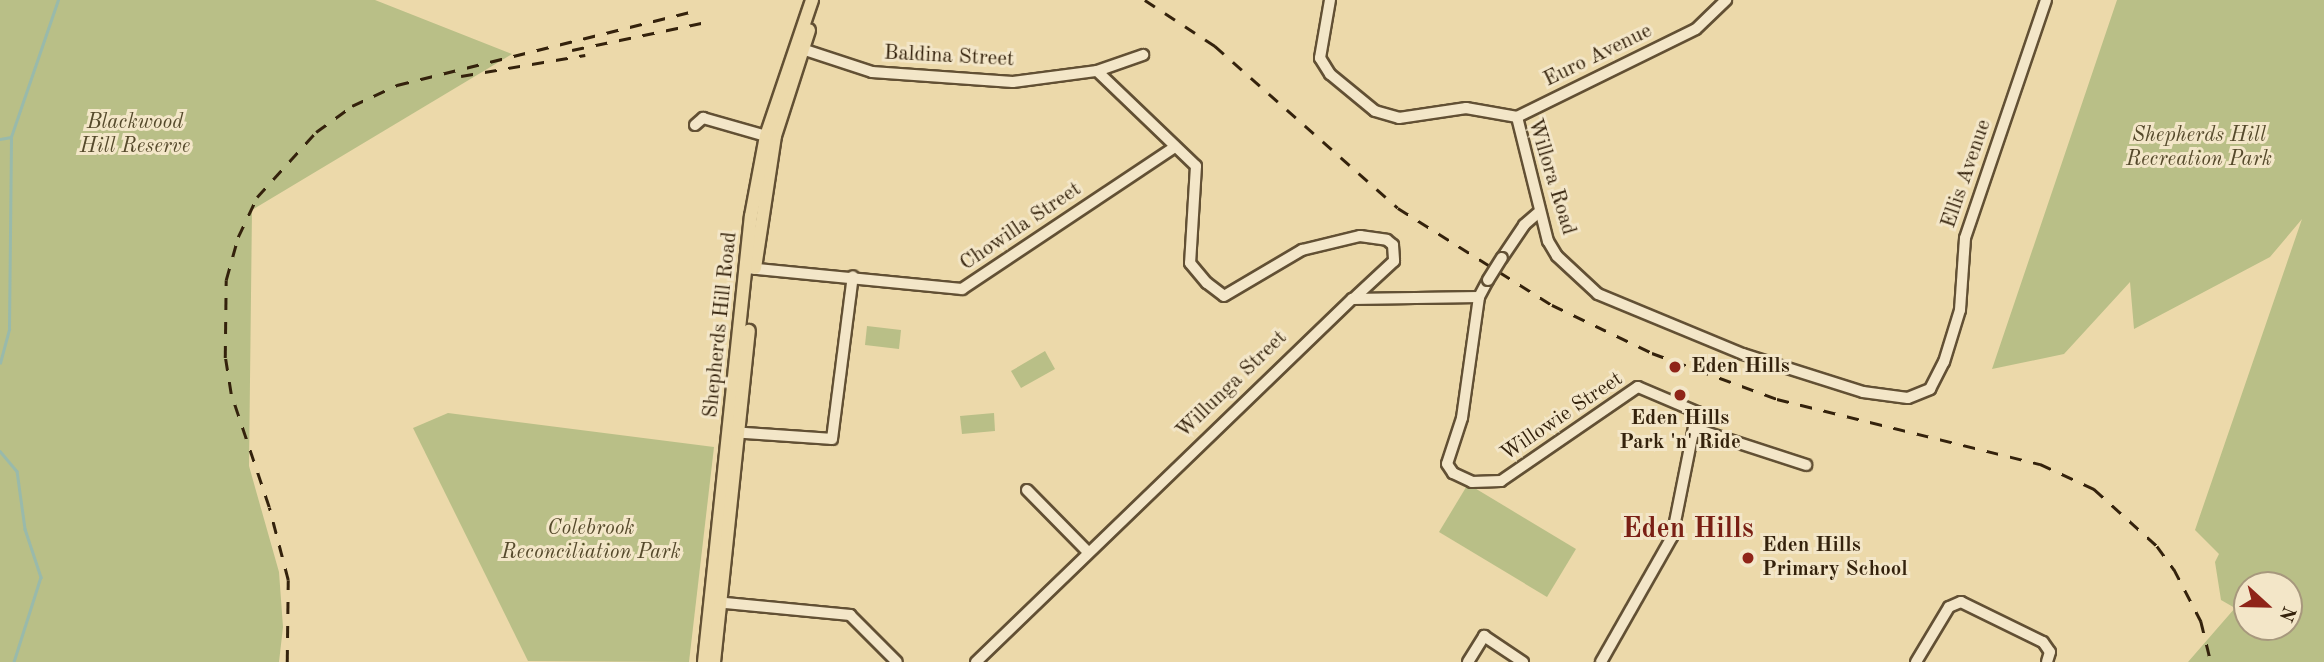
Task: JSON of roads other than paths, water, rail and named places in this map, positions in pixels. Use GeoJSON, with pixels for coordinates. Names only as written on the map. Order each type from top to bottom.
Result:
{"type":"FeatureCollection","features":[{"type":"Feature","properties":{"kind":"main road","name":"Shepherds Hill Road"},"geometry":{"type":"LineString","coordinates":[[704,662],[735,432],[751,269],[775,136],[812,0]]}},
{"type":"Feature","properties":{"kind":"main road","name":"Shepherds Hill Road"},"geometry":{"type":"LineString","coordinates":[[751,269],[751,216],[765,136],[820,0]]}},
{"type":"Feature","properties":{"kind":"main road","name":"Shepherds Hill Road"},"geometry":{"type":"LineString","coordinates":[[714,602],[714,662]]}},
{"type":"Feature","properties":{"kind":"street","name":"Willora Road"},"geometry":{"type":"LineString","coordinates":[[1330,0],[1320,58],[1330,74],[1375,111],[1398,118],[1466,108],[1517,117],[1538,213],[1557,256],[1598,294],[1683,333],[1863,392],[1919,396]]}},
{"type":"Feature","properties":{"kind":"street","name":"Euro Avenue"},"geometry":{"type":"LineString","coordinates":[[1517,117],[1696,29],[1726,0]]}},
{"type":"Feature","properties":{"kind":"street","name":"Ellis Avenue"},"geometry":{"type":"LineString","coordinates":[[1919,396],[1938,378],[1957,324],[1965,238],[2046,0]]}},
{"type":"Feature","properties":{"kind":"street","name":"Baldina Street"},"geometry":{"type":"LineString","coordinates":[[799,48],[872,72],[1013,82],[1097,71],[1143,55]]}},
{"type":"Feature","properties":{"kind":"street"},"geometry":{"type":"LineString","coordinates":[[1097,71],[1175,147]]}},
{"type":"Feature","properties":{"kind":"street"},"geometry":{"type":"LineString","coordinates":[[695,125],[703,118],[765,136]]}},
{"type":"Feature","properties":{"kind":"street","name":"Chowilla Street"},"geometry":{"type":"LineString","coordinates":[[751,269],[853,276],[962,289],[1175,147]]}},
{"type":"Feature","properties":{"kind":"street","name":"Willunga Street"},"geometry":{"type":"LineString","coordinates":[[976,662],[1394,261],[1393,245],[1387,240],[1360,236],[1302,250],[1224,296],[1207,283],[1190,263],[1198,173],[1175,147]]}},
{"type":"Feature","properties":{"kind":"street"},"geometry":{"type":"LineString","coordinates":[[1352,299],[1479,297],[1502,258],[1538,213]]}},
{"type":"Feature","properties":{"kind":"street"},"geometry":{"type":"LineString","coordinates":[[735,432],[832,439],[853,276]]}},
{"type":"Feature","properties":{"kind":"street","name":"Willowie Street"},"geometry":{"type":"LineString","coordinates":[[1479,297],[1462,418],[1447,464],[1453,473],[1472,481],[1501,481],[1637,387],[1693,407],[1698,417],[1696,429]]}},
{"type":"Feature","properties":{"kind":"street"},"geometry":{"type":"LineString","coordinates":[[1601,662],[1672,537],[1696,429],[1806,465]]}},
{"type":"Feature","properties":{"kind":"street"},"geometry":{"type":"LineString","coordinates":[[1027,490],[1088,552]]}},
{"type":"Feature","properties":{"kind":"street"},"geometry":{"type":"LineString","coordinates":[[714,602],[850,615],[897,662]]}},
{"type":"Feature","properties":{"kind":"street"},"geometry":{"type":"LineString","coordinates":[[1916,662],[1949,607],[1961,602],[2043,642],[2049,657]]}},
{"type":"Feature","properties":{"kind":"street"},"geometry":{"type":"LineString","coordinates":[[1468,662],[1484,636],[1523,662]]}},
{"type":"Feature","properties":{"kind":"waterway"},"geometry":{"type":"LineString","coordinates":[[0,139],[11,137],[58,0]]}},
{"type":"Feature","properties":{"kind":"waterway"},"geometry":{"type":"LineString","coordinates":[[0,363],[9,329],[11,137]]}},
{"type":"Feature","properties":{"kind":"waterway"},"geometry":{"type":"LineString","coordinates":[[0,451],[17,471],[25,529],[41,577],[14,662]]}},
{"type":"Feature","properties":{"kind":"railway"},"geometry":{"type":"LineString","coordinates":[[1145,0],[1215,46],[1398,208],[1552,305],[1652,353],[1777,399],[2040,464],[2094,489],[2157,546],[2174,569],[2201,621],[2211,662]]}},
{"type":"Feature","properties":{"kind":"railway"},"geometry":{"type":"LineString","coordinates":[[287,662],[288,580],[269,507],[231,394],[225,358],[226,280],[238,237],[257,197],[316,132],[352,106],[397,85],[698,10]]}},
{"type":"Feature","properties":{"kind":"railway"},"geometry":{"type":"LineString","coordinates":[[572,50],[701,23]]}},
{"type":"Feature","properties":{"kind":"railway"},"geometry":{"type":"LineString","coordinates":[[461,76],[585,55]]}},
{"type":"Feature","properties":{"kind":"place","name":"Eden Hills"},"geometry":{"type":"Point","coordinates":[1675,367]}},
{"type":"Feature","properties":{"kind":"place","name":"Eden Hills Park 'n' Ride"},"geometry":{"type":"Point","coordinates":[1680,395]}},
{"type":"Feature","properties":{"kind":"place","name":"Eden Hills Primary School"},"geometry":{"type":"Point","coordinates":[1748,558]}},
{"type":"Feature","properties":{"kind":"district","name":"Eden Hills"},"geometry":{"type":"Point","coordinates":[1688,530]}},
{"type":"Feature","properties":{"kind":"park label","name":"Blackwood Hill Reserve"},"geometry":{"type":"Point","coordinates":[135,135]}},
{"type":"Feature","properties":{"kind":"park label","name":"Shepherds Hill Recreation Park"},"geometry":{"type":"Point","coordinates":[2199,148]}},
{"type":"Feature","properties":{"kind":"park label","name":"Colebrook Reconciliation Park"},"geometry":{"type":"Point","coordinates":[591,541]}}]}
